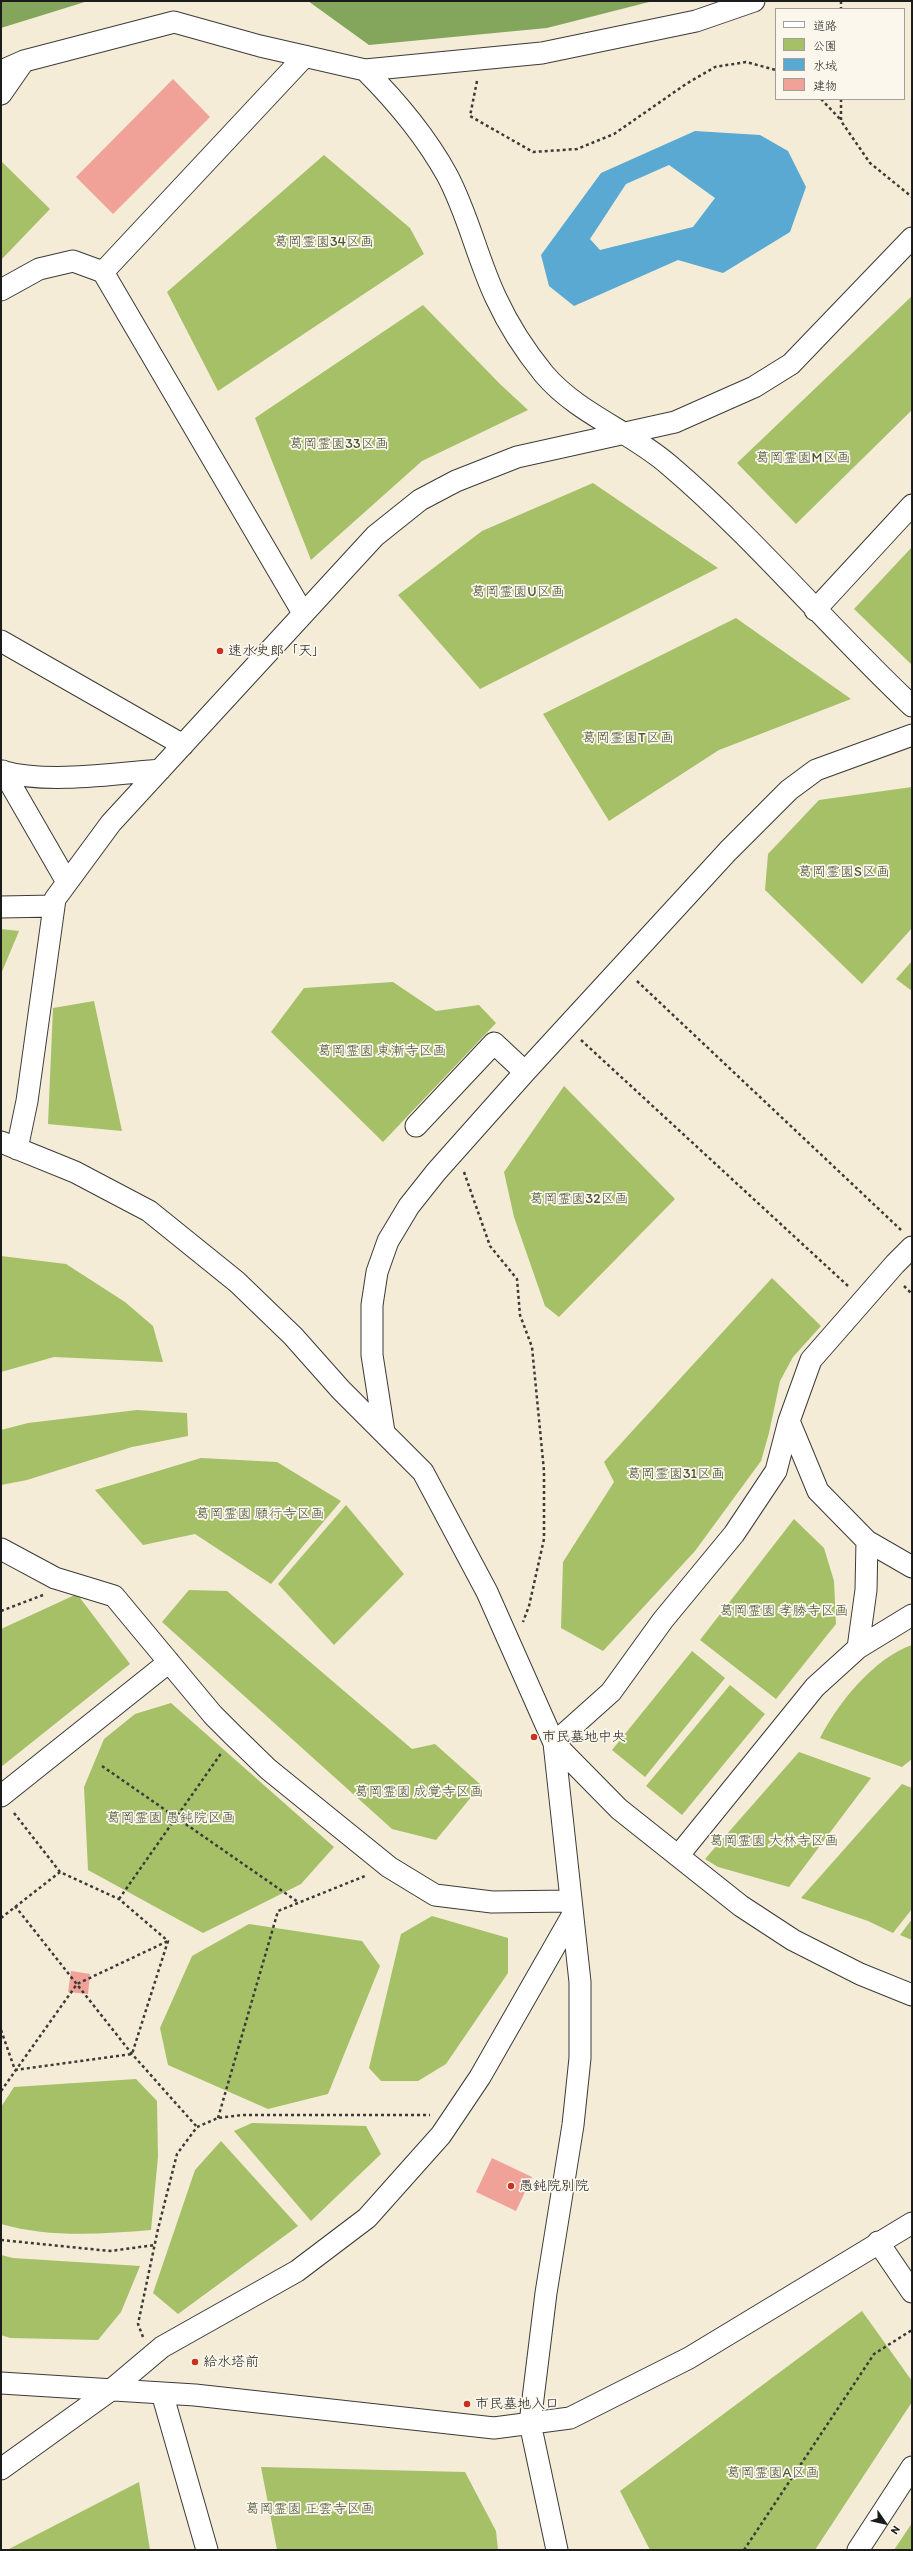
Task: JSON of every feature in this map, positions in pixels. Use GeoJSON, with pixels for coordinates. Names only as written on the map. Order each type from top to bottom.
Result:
{"type":"FeatureCollection","features":[{"type":"Feature","properties":{"kind":"street"},"geometry":{"type":"LineString","coordinates":[[1,71],[24,61],[174,22],[365,70],[542,53],[696,22],[754,1]]}},
{"type":"Feature","properties":{"kind":"street"},"geometry":{"type":"LineString","coordinates":[[103,272],[305,56]]}},
{"type":"Feature","properties":{"kind":"street"},"geometry":{"type":"LineString","coordinates":[[1,94],[24,61]]}},
{"type":"Feature","properties":{"kind":"street"},"geometry":{"type":"LineString","coordinates":[[365,70],[384,88],[420,135],[446,175],[496,299],[545,375],[578,406],[666,463],[731,520],[815,610],[912,706]]}},
{"type":"Feature","properties":{"kind":"street"},"geometry":{"type":"LineString","coordinates":[[557,2550],[530,2423],[546,2293],[573,2125],[580,2058],[580,1982],[554,1743],[488,1592],[424,1472],[341,1390],[293,1336],[237,1282],[149,1211],[75,1172],[9,1145],[27,1101],[55,899],[111,823],[375,536],[420,500],[456,480],[517,457],[675,422],[754,387],[790,364],[912,238]]}},
{"type":"Feature","properties":{"kind":"street"},"geometry":{"type":"LineString","coordinates":[[1,290],[39,269],[72,261],[103,272],[303,613]]}},
{"type":"Feature","properties":{"kind":"street"},"geometry":{"type":"LineString","coordinates":[[815,610],[912,505]]}},
{"type":"Feature","properties":{"kind":"street"},"geometry":{"type":"LineString","coordinates":[[1,641],[183,745]]}},
{"type":"Feature","properties":{"kind":"street"},"geometry":{"type":"LineString","coordinates":[[384,1432],[372,1355],[372,1305],[377,1272],[388,1241],[409,1206],[459,1146],[567,1026],[728,851],[789,790],[816,770],[912,735]]}},
{"type":"Feature","properties":{"kind":"street"},"geometry":{"type":"LineString","coordinates":[[2,771],[18,776],[92,776],[160,770]]}},
{"type":"Feature","properties":{"kind":"street"},"geometry":{"type":"LineString","coordinates":[[2,771],[67,882]]}},
{"type":"Feature","properties":{"kind":"street"},"geometry":{"type":"LineString","coordinates":[[1,907],[54,906]]}},
{"type":"Feature","properties":{"kind":"street"},"geometry":{"type":"LineString","coordinates":[[416,1126],[494,1043],[525,1072]]}},
{"type":"Feature","properties":{"kind":"street"},"geometry":{"type":"LineString","coordinates":[[554,1743],[611,1692],[663,1620],[734,1534],[776,1471],[789,1420],[811,1360],[863,1300],[909,1241]]}},
{"type":"Feature","properties":{"kind":"street"},"geometry":{"type":"LineString","coordinates":[[789,1420],[818,1491],[867,1541],[912,1567]]}},
{"type":"Feature","properties":{"kind":"street"},"geometry":{"type":"LineString","coordinates":[[858,1648],[866,1590],[867,1541]]}},
{"type":"Feature","properties":{"kind":"street"},"geometry":{"type":"LineString","coordinates":[[1,1549],[55,1578],[114,1596],[212,1715],[233,1736],[268,1769],[389,1867],[435,1895],[492,1902],[572,1908]]}},
{"type":"Feature","properties":{"kind":"street"},"geometry":{"type":"LineString","coordinates":[[678,1856],[815,1687],[858,1648],[912,1615]]}},
{"type":"Feature","properties":{"kind":"street"},"geometry":{"type":"LineString","coordinates":[[6,1803],[169,1662]]}},
{"type":"Feature","properties":{"kind":"street"},"geometry":{"type":"LineString","coordinates":[[554,1743],[619,1809],[741,1906],[793,1940],[860,1974],[912,1995]]}},
{"type":"Feature","properties":{"kind":"street"},"geometry":{"type":"LineString","coordinates":[[1,2469],[111,2390],[162,2347],[297,2271],[367,2218],[441,2136],[455,2115],[480,2077],[572,1908]]}},
{"type":"Feature","properties":{"kind":"street"},"geometry":{"type":"LineString","coordinates":[[1,2383],[162,2393],[348,2411],[494,2428],[570,2418],[689,2358],[878,2242],[912,2223]]}},
{"type":"Feature","properties":{"kind":"street"},"geometry":{"type":"LineString","coordinates":[[878,2242],[912,2292]]}},
{"type":"Feature","properties":{"kind":"street"},"geometry":{"type":"LineString","coordinates":[[162,2393],[207,2550]]}},
{"type":"Feature","properties":{"kind":"street"},"geometry":{"type":"LineString","coordinates":[[858,2550],[912,2467]]}},
{"type":"Feature","properties":{"kind":"path"},"geometry":{"type":"LineString","coordinates":[[482,59],[470,116],[533,152],[577,149],[614,134],[686,84],[715,67],[746,62],[775,70]]}},
{"type":"Feature","properties":{"kind":"path"},"geometry":{"type":"LineString","coordinates":[[822,100],[841,121],[870,163],[912,197]]}},
{"type":"Feature","properties":{"kind":"path"},"geometry":{"type":"LineString","coordinates":[[841,100],[841,121]]}},
{"type":"Feature","properties":{"kind":"path"},"geometry":{"type":"LineString","coordinates":[[622,966],[909,1241]]}},
{"type":"Feature","properties":{"kind":"path"},"geometry":{"type":"LineString","coordinates":[[567,1026],[863,1300]]}},
{"type":"Feature","properties":{"kind":"path"},"geometry":{"type":"LineString","coordinates":[[459,1146],[465,1176],[490,1246],[517,1279],[520,1315],[532,1347],[544,1471],[544,1539],[529,1606],[513,1650]]}},
{"type":"Feature","properties":{"kind":"path"},"geometry":{"type":"LineString","coordinates":[[1,1611],[73,1584]]}},
{"type":"Feature","properties":{"kind":"path"},"geometry":{"type":"LineString","coordinates":[[119,1898],[233,1736]]}},
{"type":"Feature","properties":{"kind":"path"},"geometry":{"type":"LineString","coordinates":[[102,1766],[298,1903]]}},
{"type":"Feature","properties":{"kind":"path"},"geometry":{"type":"LineString","coordinates":[[6,1803],[60,1872],[119,1898],[168,1941]]}},
{"type":"Feature","properties":{"kind":"path"},"geometry":{"type":"LineString","coordinates":[[218,2118],[278,1912],[389,1867]]}},
{"type":"Feature","properties":{"kind":"path"},"geometry":{"type":"LineString","coordinates":[[1,1918],[60,1872]]}},
{"type":"Feature","properties":{"kind":"path"},"geometry":{"type":"LineString","coordinates":[[15,1906],[132,2054],[196,2127]]}},
{"type":"Feature","properties":{"kind":"path"},"geometry":{"type":"LineString","coordinates":[[1,2091],[77,1984],[168,1941]]}},
{"type":"Feature","properties":{"kind":"path"},"geometry":{"type":"LineString","coordinates":[[132,2054],[168,1941]]}},
{"type":"Feature","properties":{"kind":"path"},"geometry":{"type":"LineString","coordinates":[[1,2030],[15,2070]]}},
{"type":"Feature","properties":{"kind":"path"},"geometry":{"type":"LineString","coordinates":[[15,2070],[132,2054]]}},
{"type":"Feature","properties":{"kind":"path"},"geometry":{"type":"LineString","coordinates":[[150,2357],[138,2324],[177,2154],[196,2127],[218,2118],[242,2115],[455,2115]]}},
{"type":"Feature","properties":{"kind":"path"},"geometry":{"type":"LineString","coordinates":[[1,2240],[54,2247],[110,2251],[155,2245]]}},
{"type":"Feature","properties":{"kind":"path"},"geometry":{"type":"LineString","coordinates":[[744,2550],[874,2354],[912,2330]]}},
{"type":"Feature","properties":{"kind":"green space"},"geometry":{"type":"Polygon","coordinates":[[[1,1],[88,1],[1,28],[1,1]]]}},
{"type":"Feature","properties":{"kind":"green space"},"geometry":{"type":"Polygon","coordinates":[[[308,1],[653,1],[547,28],[369,45],[308,1]]]}},
{"type":"Feature","properties":{"kind":"green space","name":"葛岡霊園34区画"},"geometry":{"type":"Polygon","coordinates":[[[324,155],[410,228],[424,254],[218,391],[167,292],[324,155]]]}},
{"type":"Feature","properties":{"kind":"green space"},"geometry":{"type":"Polygon","coordinates":[[[1,161],[50,209],[1,260],[1,161]]]}},
{"type":"Feature","properties":{"kind":"green space","name":"葛岡霊園M区画"},"geometry":{"type":"Polygon","coordinates":[[[912,296],[912,410],[796,524],[737,463],[912,296]]]}},
{"type":"Feature","properties":{"kind":"green space","name":"葛岡霊園33区画"},"geometry":{"type":"Polygon","coordinates":[[[423,305],[500,384],[528,410],[422,461],[311,560],[255,418],[423,305]]]}},
{"type":"Feature","properties":{"kind":"green space","name":"葛岡霊園U区画"},"geometry":{"type":"Polygon","coordinates":[[[593,483],[718,568],[480,689],[398,595],[482,531],[593,483]]]}},
{"type":"Feature","properties":{"kind":"green space"},"geometry":{"type":"Polygon","coordinates":[[[912,547],[912,663],[911,664],[854,609],[912,547]]]}},
{"type":"Feature","properties":{"kind":"green space","name":"葛岡霊園T区画"},"geometry":{"type":"Polygon","coordinates":[[[736,618],[851,699],[719,750],[609,821],[543,714],[736,618]]]}},
{"type":"Feature","properties":{"kind":"green space","name":"葛岡霊園S区画"},"geometry":{"type":"Polygon","coordinates":[[[912,787],[912,928],[862,984],[765,890],[768,854],[819,800],[912,787]]]}},
{"type":"Feature","properties":{"kind":"green space"},"geometry":{"type":"Polygon","coordinates":[[[1,929],[19,931],[1,974],[1,929]]]}},
{"type":"Feature","properties":{"kind":"green space"},"geometry":{"type":"Polygon","coordinates":[[[912,961],[912,991],[896,979],[912,961]]]}},
{"type":"Feature","properties":{"kind":"green space","name":"葛岡霊園 東漸寺区画"},"geometry":{"type":"Polygon","coordinates":[[[393,982],[436,1011],[479,1005],[496,1023],[383,1142],[271,1032],[304,988],[393,982]]]}},
{"type":"Feature","properties":{"kind":"green space"},"geometry":{"type":"Polygon","coordinates":[[[94,1001],[122,1131],[48,1124],[53,1008],[94,1001]]]}},
{"type":"Feature","properties":{"kind":"green space","name":"葛岡霊園32区画"},"geometry":{"type":"Polygon","coordinates":[[[564,1086],[675,1199],[559,1317],[545,1306],[514,1217],[504,1172],[564,1086]]]}},
{"type":"Feature","properties":{"kind":"green space"},"geometry":{"type":"Polygon","coordinates":[[[1,1256],[66,1264],[125,1302],[153,1326],[163,1362],[54,1357],[1,1372],[1,1256]]]}},
{"type":"Feature","properties":{"kind":"green space","name":"葛岡霊園31区画"},"geometry":{"type":"Polygon","coordinates":[[[772,1278],[821,1326],[793,1357],[780,1381],[769,1433],[761,1461],[695,1551],[603,1651],[561,1628],[563,1562],[614,1482],[604,1462],[772,1278]]]}},
{"type":"Feature","properties":{"kind":"green space"},"geometry":{"type":"Polygon","coordinates":[[[137,1410],[187,1413],[188,1436],[132,1447],[27,1480],[1,1485],[1,1430],[28,1423],[137,1410]]]}},
{"type":"Feature","properties":{"kind":"green space","name":"葛岡霊園 願行寺区画"},"geometry":{"type":"Polygon","coordinates":[[[201,1458],[277,1462],[341,1501],[271,1584],[195,1534],[143,1545],[95,1490],[201,1458]]]}},
{"type":"Feature","properties":{"kind":"green space"},"geometry":{"type":"Polygon","coordinates":[[[346,1505],[404,1574],[334,1645],[278,1584],[346,1505]]]}},
{"type":"Feature","properties":{"kind":"green space","name":"葛岡霊園 孝勝寺区画"},"geometry":{"type":"Polygon","coordinates":[[[794,1519],[824,1548],[834,1581],[836,1624],[776,1699],[700,1640],[794,1519]]]}},
{"type":"Feature","properties":{"kind":"green space","name":"葛岡霊園 成覚寺区画"},"geometry":{"type":"Polygon","coordinates":[[[189,1590],[227,1591],[412,1749],[435,1744],[481,1785],[436,1840],[392,1829],[162,1622],[189,1590]]]}},
{"type":"Feature","properties":{"kind":"green space"},"geometry":{"type":"Polygon","coordinates":[[[77,1594],[130,1664],[1,1767],[1,1629],[77,1594]]]}},
{"type":"Feature","properties":{"kind":"green space"},"geometry":{"type":"Polygon","coordinates":[[[912,1645],[912,1759],[902,1767],[820,1738],[828,1724],[858,1683],[884,1660],[898,1651],[912,1645]]]}},
{"type":"Feature","properties":{"kind":"green space"},"geometry":{"type":"Polygon","coordinates":[[[692,1651],[725,1678],[645,1777],[612,1750],[692,1651]]]}},
{"type":"Feature","properties":{"kind":"green space"},"geometry":{"type":"Polygon","coordinates":[[[730,1685],[765,1714],[682,1815],[646,1786],[730,1685]]]}},
{"type":"Feature","properties":{"kind":"green space","name":"葛岡霊園 愚鈍院区画"},"geometry":{"type":"Polygon","coordinates":[[[171,1703],[334,1847],[301,1884],[203,1933],[88,1870],[84,1787],[104,1739],[135,1714],[171,1703]]]}},
{"type":"Feature","properties":{"kind":"green space","name":"葛岡霊園 大林寺区画"},"geometry":{"type":"Polygon","coordinates":[[[799,1752],[871,1778],[789,1887],[718,1867],[705,1859],[799,1752]]]}},
{"type":"Feature","properties":{"kind":"green space"},"geometry":{"type":"Polygon","coordinates":[[[902,1784],[912,1788],[912,1909],[893,1933],[868,1921],[801,1898],[902,1784]]]}},
{"type":"Feature","properties":{"kind":"green space"},"geometry":{"type":"Polygon","coordinates":[[[432,1916],[508,1938],[508,1973],[446,2064],[418,2081],[381,2081],[369,2068],[401,1934],[432,1916]]]}},
{"type":"Feature","properties":{"kind":"green space"},"geometry":{"type":"Polygon","coordinates":[[[912,1919],[912,1940],[900,1935],[912,1919]]]}},
{"type":"Feature","properties":{"kind":"green space"},"geometry":{"type":"Polygon","coordinates":[[[249,1924],[362,1941],[380,1966],[328,2094],[268,2109],[168,2065],[160,2028],[192,1956],[249,1924]]]}},
{"type":"Feature","properties":{"kind":"green space"},"geometry":{"type":"Polygon","coordinates":[[[136,2079],[157,2101],[158,2157],[151,2230],[76,2234],[38,2231],[1,2224],[1,2107],[14,2087],[136,2079]]]}},
{"type":"Feature","properties":{"kind":"green space"},"geometry":{"type":"Polygon","coordinates":[[[252,2123],[366,2126],[381,2154],[311,2221],[234,2131],[252,2123]]]}},
{"type":"Feature","properties":{"kind":"green space"},"geometry":{"type":"Polygon","coordinates":[[[221,2141],[298,2226],[178,2314],[153,2293],[195,2170],[221,2141]]]}},
{"type":"Feature","properties":{"kind":"green space"},"geometry":{"type":"Polygon","coordinates":[[[1,2255],[13,2258],[140,2266],[121,2312],[98,2340],[10,2338],[1,2335],[1,2255]]]}},
{"type":"Feature","properties":{"kind":"green space","name":"葛岡霊園A区画"},"geometry":{"type":"Polygon","coordinates":[[[862,2311],[912,2381],[912,2402],[815,2550],[650,2550],[620,2491],[862,2311]]]}},
{"type":"Feature","properties":{"kind":"green space","name":"葛岡霊園 正雲寺区画"},"geometry":{"type":"Polygon","coordinates":[[[261,2467],[465,2472],[496,2531],[498,2550],[277,2550],[261,2467]]]}},
{"type":"Feature","properties":{"kind":"green space"},"geometry":{"type":"Polygon","coordinates":[[[139,2482],[150,2550],[7,2550],[139,2482]]]}},
{"type":"Feature","properties":{"kind":"green space"},"geometry":{"type":"Polygon","coordinates":[[[912,2523],[912,2550],[894,2550],[912,2523]]]}},
{"type":"Feature","properties":{"kind":"water"},"geometry":{"type":"Polygon","coordinates":[[[695,131],[760,135],[788,151],[806,187],[790,232],[723,273],[678,260],[574,306],[549,286],[541,255],[601,173],[695,131]],[[669,165],[626,184],[590,239],[600,250],[693,227],[715,198],[669,165]]]}},
{"type":"Feature","properties":{"kind":"building"},"geometry":{"type":"Polygon","coordinates":[[[173,79],[210,117],[113,214],[76,177],[173,79]]]}},
{"type":"Feature","properties":{"kind":"building"},"geometry":{"type":"Polygon","coordinates":[[[71,1971],[90,1974],[88,1994],[68,1992],[71,1971]]]}},
{"type":"Feature","properties":{"kind":"building"},"geometry":{"type":"Polygon","coordinates":[[[492,2158],[532,2177],[516,2211],[476,2192],[492,2158]]]}},
{"type":"Feature","properties":{"kind":"place","name":"速水史郎「天」"},"geometry":{"type":"Point","coordinates":[220,651]}},
{"type":"Feature","properties":{"kind":"place","name":"市民墓地中央"},"geometry":{"type":"Point","coordinates":[534,1737]}},
{"type":"Feature","properties":{"kind":"place","name":"愚鈍院別院"},"geometry":{"type":"Point","coordinates":[511,2186]}},
{"type":"Feature","properties":{"kind":"place","name":"給水塔前"},"geometry":{"type":"Point","coordinates":[195,2362]}},
{"type":"Feature","properties":{"kind":"place","name":"市民墓地入口"},"geometry":{"type":"Point","coordinates":[467,2404]}}]}
